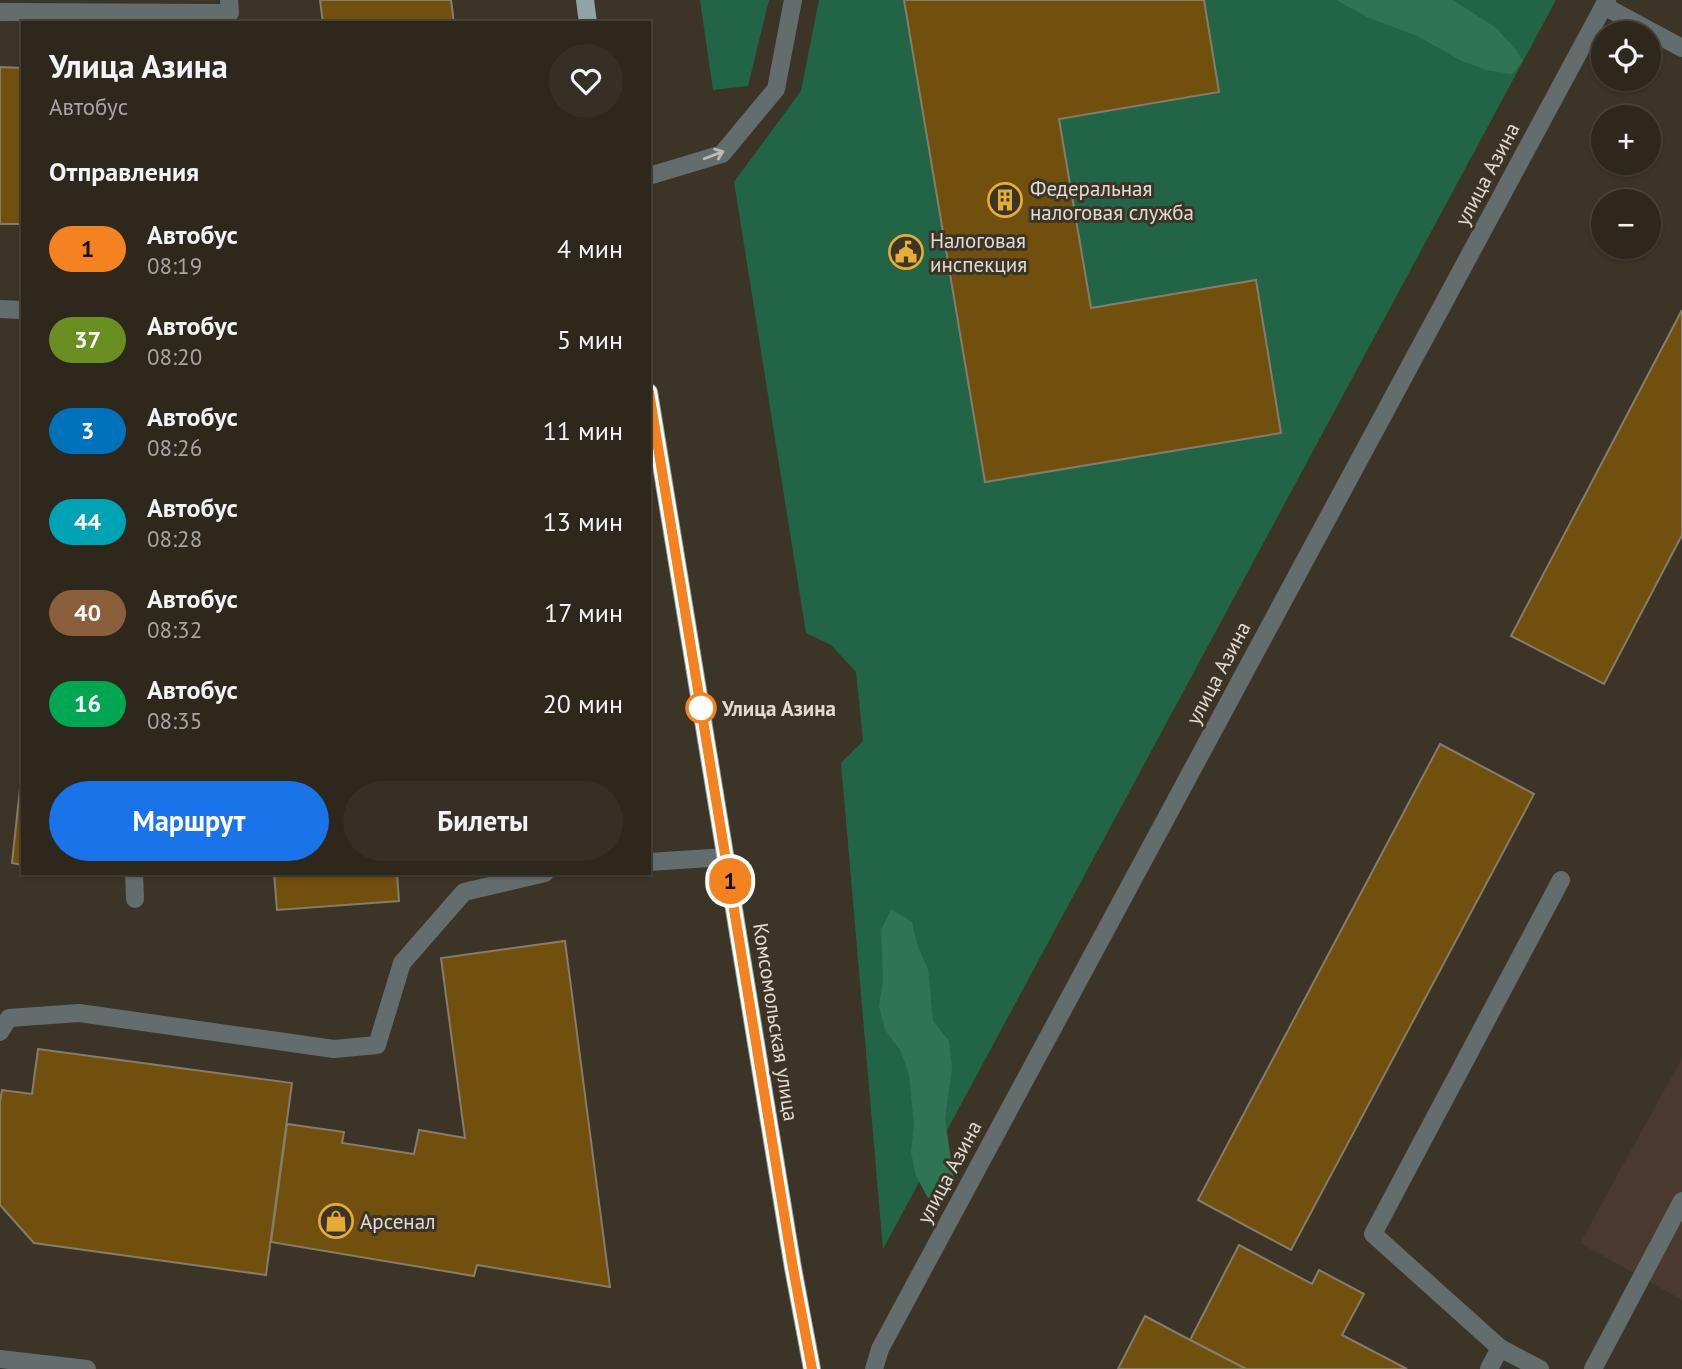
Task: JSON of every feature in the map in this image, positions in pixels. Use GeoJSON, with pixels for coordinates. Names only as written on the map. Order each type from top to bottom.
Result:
{"type":"FeatureCollection","features":[{"type":"Feature","properties":{"kind":"main road"},"geometry":{"type":"LineString","coordinates":[[585,0],[589,21]]}},
{"type":"Feature","properties":{"kind":"main road","name":"Комсомольская улица"},"geometry":{"type":"LineString","coordinates":[[651,404],[793,1268],[812,1369]]}},
{"type":"Feature","properties":{"kind":"street"},"geometry":{"type":"LineString","coordinates":[[0,12],[110,18],[230,13],[229,0]]}},
{"type":"Feature","properties":{"kind":"street"},"geometry":{"type":"LineString","coordinates":[[651,175],[722,154],[776,89],[793,0]]}},
{"type":"Feature","properties":{"kind":"street"},"geometry":{"type":"LineString","coordinates":[[1605,3],[1682,48]]}},
{"type":"Feature","properties":{"kind":"street","name":"улица Азина"},"geometry":{"type":"LineString","coordinates":[[874,1369],[880,1349],[1605,3]]}},
{"type":"Feature","properties":{"kind":"street"},"geometry":{"type":"LineString","coordinates":[[0,309],[21,310]]}},
{"type":"Feature","properties":{"kind":"street"},"geometry":{"type":"LineString","coordinates":[[651,862],[726,857]]}},
{"type":"Feature","properties":{"kind":"street"},"geometry":{"type":"LineString","coordinates":[[134,875],[135,899]]}},
{"type":"Feature","properties":{"kind":"street"},"geometry":{"type":"LineString","coordinates":[[0,1032],[9,1018],[79,1013],[334,1049],[377,1045],[402,963],[464,892],[536,875]]}},
{"type":"Feature","properties":{"kind":"street"},"geometry":{"type":"LineString","coordinates":[[1541,1369],[1500,1348],[1373,1234],[1561,880]]}},
{"type":"Feature","properties":{"kind":"street"},"geometry":{"type":"LineString","coordinates":[[1593,1369],[1682,1200]]}},
{"type":"Feature","properties":{"kind":"street"},"geometry":{"type":"LineString","coordinates":[[1489,1369],[1500,1348]]}},
{"type":"Feature","properties":{"kind":"street"},"geometry":{"type":"LineString","coordinates":[[0,1359],[87,1369]]}},
{"type":"Feature","properties":{"kind":"shaded area"},"geometry":{"type":"Polygon","coordinates":[[[1682,1058],[1682,1300],[1580,1243],[1682,1058]]]}},
{"type":"Feature","properties":{"kind":"green space"},"geometry":{"type":"Polygon","coordinates":[[[700,0],[769,0],[748,86],[713,90],[700,0]]]}},
{"type":"Feature","properties":{"kind":"green space"},"geometry":{"type":"Polygon","coordinates":[[[819,0],[1556,0],[883,1249],[841,763],[863,741],[856,672],[831,645],[806,633],[734,182],[801,91],[819,0]]]}},
{"type":"Feature","properties":{"kind":"green space"},"geometry":{"type":"Polygon","coordinates":[[[1336,0],[1453,0],[1496,28],[1523,61],[1512,74],[1486,70],[1462,61],[1417,36],[1367,17],[1336,0]]]}},
{"type":"Feature","properties":{"kind":"green space"},"geometry":{"type":"Polygon","coordinates":[[[891,909],[912,922],[918,947],[928,969],[933,1021],[949,1041],[952,1067],[945,1119],[954,1180],[942,1199],[928,1198],[916,1176],[911,1152],[914,1125],[909,1074],[900,1050],[885,1030],[879,1006],[883,980],[881,930],[891,909]]]}},
{"type":"Feature","properties":{"kind":"building"},"geometry":{"type":"Polygon","coordinates":[[[320,0],[451,0],[454,21],[323,21],[320,0]]]}},
{"type":"Feature","properties":{"kind":"building","name":"Федеральная налоговая служба"},"geometry":{"type":"Polygon","coordinates":[[[904,0],[1204,0],[1219,92],[1059,119],[1091,308],[1256,280],[1281,433],[985,482],[904,0]]]}},
{"type":"Feature","properties":{"kind":"building"},"geometry":{"type":"Polygon","coordinates":[[[0,67],[21,68],[21,224],[0,224],[0,67]]]}},
{"type":"Feature","properties":{"kind":"building"},"geometry":{"type":"Polygon","coordinates":[[[1682,310],[1682,535],[1604,684],[1511,636],[1682,310]]]}},
{"type":"Feature","properties":{"kind":"building"},"geometry":{"type":"Polygon","coordinates":[[[1440,744],[1534,794],[1291,1250],[1198,1200],[1440,744]]]}},
{"type":"Feature","properties":{"kind":"building"},"geometry":{"type":"Polygon","coordinates":[[[20,788],[21,865],[12,863],[20,788]]]}},
{"type":"Feature","properties":{"kind":"building"},"geometry":{"type":"Polygon","coordinates":[[[274,875],[397,875],[399,901],[277,910],[274,875]]]}},
{"type":"Feature","properties":{"kind":"building"},"geometry":{"type":"Polygon","coordinates":[[[565,941],[610,1287],[477,1265],[474,1276],[271,1242],[287,1124],[344,1132],[342,1143],[414,1154],[419,1130],[465,1138],[441,958],[565,941]]]}},
{"type":"Feature","properties":{"kind":"building"},"geometry":{"type":"Polygon","coordinates":[[[38,1049],[292,1083],[266,1275],[34,1243],[0,1205],[0,1102],[2,1090],[32,1094],[38,1049]]]}},
{"type":"Feature","properties":{"kind":"building"},"geometry":{"type":"Polygon","coordinates":[[[1239,1245],[1312,1284],[1319,1270],[1364,1294],[1342,1335],[1407,1369],[1246,1369],[1190,1340],[1239,1245]]]}},
{"type":"Feature","properties":{"kind":"building"},"geometry":{"type":"Polygon","coordinates":[[[1145,1316],[1190,1340],[1246,1369],[1118,1369],[1145,1316]]]}},
{"type":"Feature","properties":{"kind":"bus line","name":"1"},"geometry":{"type":"LineString","coordinates":[[651,404],[793,1268],[812,1369]]}},
{"type":"Feature","properties":{"kind":"place","name":"Федеральная налоговая служба"},"geometry":{"type":"Point","coordinates":[1005,200]}},
{"type":"Feature","properties":{"kind":"place","name":"Налоговая инспекция"},"geometry":{"type":"Point","coordinates":[906,252]}},
{"type":"Feature","properties":{"kind":"place","name":"Улица Азина"},"geometry":{"type":"Point","coordinates":[701,708]}},
{"type":"Feature","properties":{"kind":"place","name":"Арсенал"},"geometry":{"type":"Point","coordinates":[336,1221]}}]}
